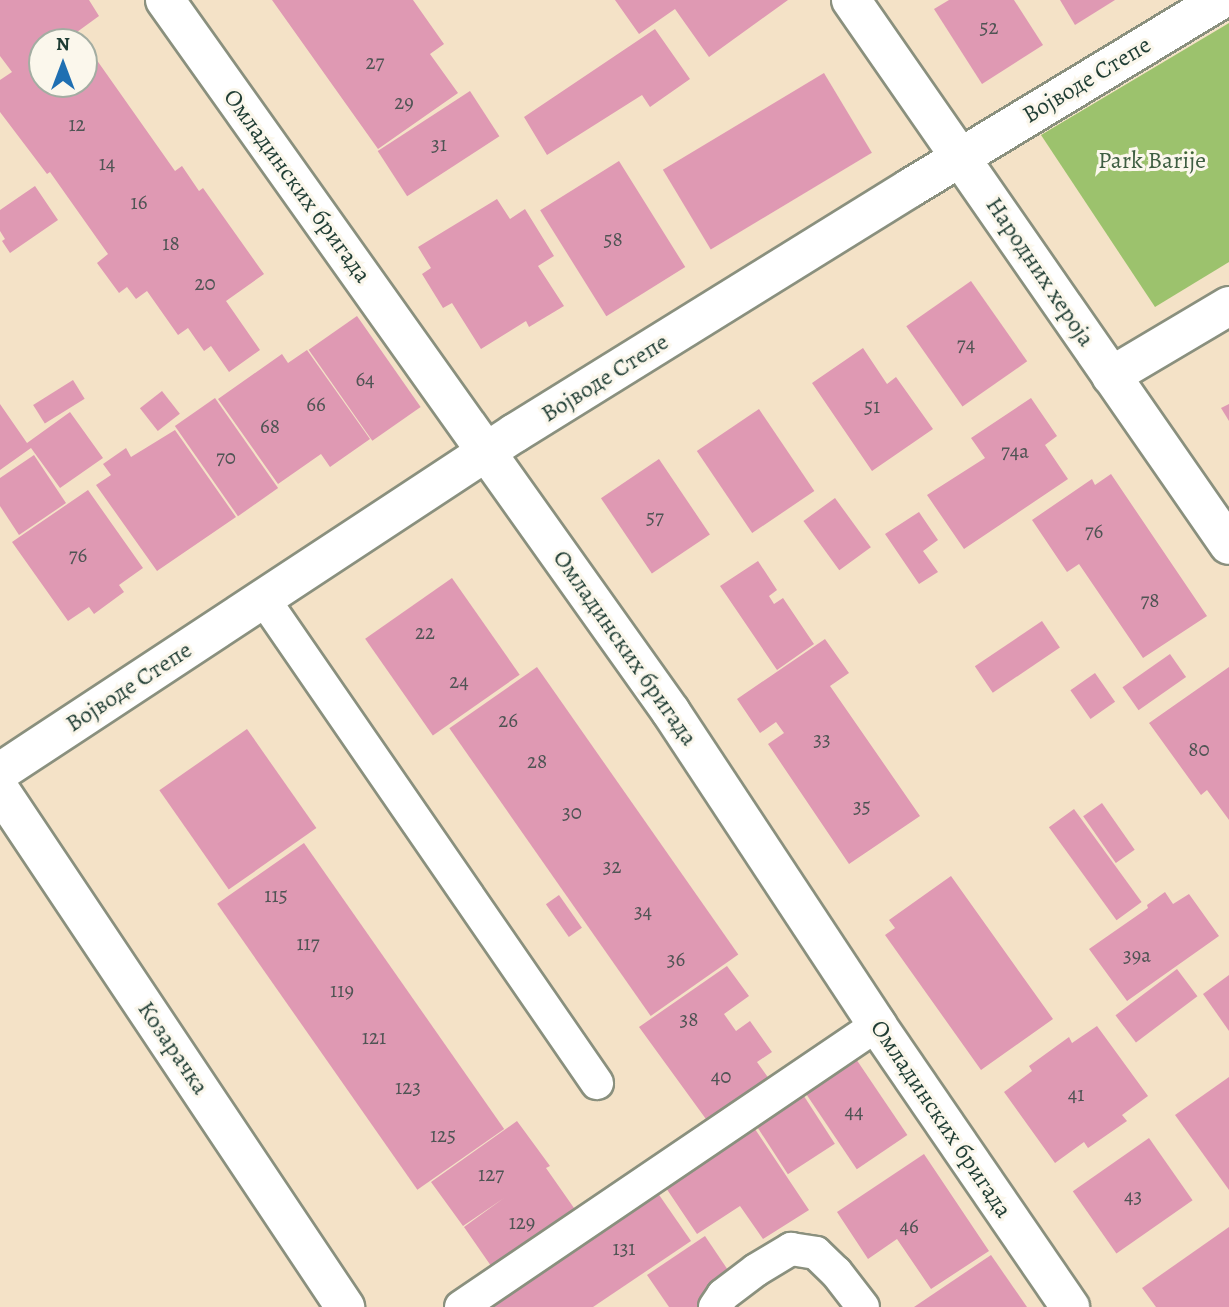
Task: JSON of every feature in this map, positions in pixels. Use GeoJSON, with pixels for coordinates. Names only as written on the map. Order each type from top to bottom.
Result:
{"type":"FeatureCollection","features":[{"type":"Feature","properties":{"kind":"street","name":"Омладинских бригада"},"geometry":{"type":"LineString","coordinates":[[165,0],[671,712],[877,1025],[1070,1307]]}},
{"type":"Feature","properties":{"kind":"street","name":"Народних хероја"},"geometry":{"type":"LineString","coordinates":[[851,0],[1229,545]]}},
{"type":"Feature","properties":{"kind":"street","name":"Војводе Степе"},"geometry":{"type":"LineString","coordinates":[[0,772],[487,452],[961,156],[1220,0]]}},
{"type":"Feature","properties":{"kind":"street"},"geometry":{"type":"LineString","coordinates":[[1111,376],[1229,306]]}},
{"type":"Feature","properties":{"kind":"street","name":"Козарачка"},"geometry":{"type":"LineString","coordinates":[[0,790],[345,1307]]}},
{"type":"Feature","properties":{"kind":"lane"},"geometry":{"type":"LineString","coordinates":[[263,598],[597,1083]]}},
{"type":"Feature","properties":{"kind":"lane"},"geometry":{"type":"LineString","coordinates":[[461,1307],[877,1025]]}},
{"type":"Feature","properties":{"kind":"lane"},"geometry":{"type":"LineString","coordinates":[[715,1307],[723,1295],[756,1270],[791,1249],[816,1253],[836,1272],[863,1307]]}},
{"type":"Feature","properties":{"kind":"green space","name":"Park Barije"},"geometry":{"type":"Polygon","coordinates":[[[1229,23],[1229,262],[1155,307],[1041,135],[1229,23]]]}},
{"type":"Feature","properties":{"kind":"building"},"geometry":{"type":"Polygon","coordinates":[[[0,0],[89,0],[99,16],[82,28],[28,28],[28,98],[98,98],[98,62],[175,171],[182,166],[199,191],[203,188],[264,274],[226,301],[260,350],[229,372],[211,346],[204,351],[188,328],[178,335],[147,291],[136,299],[127,287],[119,293],[97,263],[108,254],[50,172],[47,174],[0,112],[0,80],[12,72],[0,56],[0,0]]]}},
{"type":"Feature","properties":{"kind":"building"},"geometry":{"type":"Polygon","coordinates":[[[272,0],[413,0],[444,44],[430,54],[458,93],[378,149],[272,0]]]}},
{"type":"Feature","properties":{"kind":"building"},"geometry":{"type":"Polygon","coordinates":[[[615,0],[788,0],[709,57],[675,9],[639,34],[615,0]]]}},
{"type":"Feature","properties":{"kind":"building"},"geometry":{"type":"Polygon","coordinates":[[[949,0],[1014,0],[1043,45],[982,84],[934,9],[949,0]]]}},
{"type":"Feature","properties":{"kind":"building"},"geometry":{"type":"Polygon","coordinates":[[[1060,0],[1115,0],[1075,25],[1060,0]]]}},
{"type":"Feature","properties":{"kind":"building"},"geometry":{"type":"Polygon","coordinates":[[[655,29],[690,79],[650,107],[642,95],[547,155],[524,117],[655,29]]]}},
{"type":"Feature","properties":{"kind":"building"},"geometry":{"type":"Polygon","coordinates":[[[824,73],[872,153],[711,250],[663,170],[824,73]]]}},
{"type":"Feature","properties":{"kind":"building"},"geometry":{"type":"Polygon","coordinates":[[[470,91],[499,136],[407,196],[378,151],[470,91]]]}},
{"type":"Feature","properties":{"kind":"building"},"geometry":{"type":"Polygon","coordinates":[[[619,161],[685,267],[606,316],[540,210],[619,161]]]}},
{"type":"Feature","properties":{"kind":"building"},"geometry":{"type":"Polygon","coordinates":[[[35,186],[58,220],[10,253],[2,241],[5,239],[0,231],[0,210],[35,186]]]}},
{"type":"Feature","properties":{"kind":"building"},"geometry":{"type":"Polygon","coordinates":[[[497,199],[510,219],[525,209],[554,256],[538,266],[564,306],[529,327],[526,321],[481,349],[452,303],[443,308],[422,274],[431,268],[418,247],[497,199]]]}},
{"type":"Feature","properties":{"kind":"building"},"geometry":{"type":"Polygon","coordinates":[[[971,281],[1027,361],[962,407],[906,326],[971,281]]]}},
{"type":"Feature","properties":{"kind":"building"},"geometry":{"type":"Polygon","coordinates":[[[357,316],[421,407],[372,441],[309,350],[357,316]]]}},
{"type":"Feature","properties":{"kind":"building"},"geometry":{"type":"Polygon","coordinates":[[[863,348],[887,384],[896,377],[933,429],[872,471],[812,383],[863,348]]]}},
{"type":"Feature","properties":{"kind":"building"},"geometry":{"type":"Polygon","coordinates":[[[307,350],[370,439],[330,467],[321,454],[278,484],[218,399],[282,354],[288,363],[307,350]]]}},
{"type":"Feature","properties":{"kind":"building"},"geometry":{"type":"Polygon","coordinates":[[[73,380],[85,399],[45,424],[33,405],[73,380]]]}},
{"type":"Feature","properties":{"kind":"building"},"geometry":{"type":"Polygon","coordinates":[[[162,391],[180,414],[158,431],[140,408],[162,391]]]}},
{"type":"Feature","properties":{"kind":"building"},"geometry":{"type":"Polygon","coordinates":[[[215,398],[278,488],[238,516],[175,426],[215,398]]]}},
{"type":"Feature","properties":{"kind":"building"},"geometry":{"type":"Polygon","coordinates":[[[1031,398],[1057,436],[1045,445],[1068,479],[964,549],[927,495],[985,458],[971,438],[1031,398]]]}},
{"type":"Feature","properties":{"kind":"building"},"geometry":{"type":"Polygon","coordinates":[[[0,404],[27,443],[70,412],[103,458],[60,488],[31,448],[0,470],[0,404]]]}},
{"type":"Feature","properties":{"kind":"building"},"geometry":{"type":"Polygon","coordinates":[[[1229,404],[1229,421],[1221,408],[1229,404]]]}},
{"type":"Feature","properties":{"kind":"building"},"geometry":{"type":"Polygon","coordinates":[[[759,409],[814,491],[752,533],[697,451],[759,409]]]}},
{"type":"Feature","properties":{"kind":"building"},"geometry":{"type":"Polygon","coordinates":[[[175,430],[236,517],[157,571],[96,485],[111,475],[103,464],[126,448],[131,457],[175,430]]]}},
{"type":"Feature","properties":{"kind":"building"},"geometry":{"type":"Polygon","coordinates":[[[34,455],[66,503],[19,535],[0,506],[0,478],[34,455]]]}},
{"type":"Feature","properties":{"kind":"building"},"geometry":{"type":"Polygon","coordinates":[[[659,459],[710,534],[652,574],[601,498],[659,459]]]}},
{"type":"Feature","properties":{"kind":"building"},"geometry":{"type":"Polygon","coordinates":[[[1111,474],[1207,616],[1143,658],[1079,564],[1067,572],[1032,520],[1092,479],[1095,485],[1111,474]]]}},
{"type":"Feature","properties":{"kind":"building"},"geometry":{"type":"Polygon","coordinates":[[[88,490],[143,568],[119,585],[124,592],[94,614],[89,607],[68,621],[12,542],[88,490]]]}},
{"type":"Feature","properties":{"kind":"building"},"geometry":{"type":"Polygon","coordinates":[[[835,498],[871,547],[839,570],[803,521],[835,498]]]}},
{"type":"Feature","properties":{"kind":"building"},"geometry":{"type":"Polygon","coordinates":[[[919,512],[938,540],[923,551],[938,572],[919,584],[885,534],[919,512]]]}},
{"type":"Feature","properties":{"kind":"building"},"geometry":{"type":"Polygon","coordinates":[[[758,561],[777,590],[769,596],[774,604],[783,598],[814,644],[777,670],[720,586],[758,561]]]}},
{"type":"Feature","properties":{"kind":"building"},"geometry":{"type":"Polygon","coordinates":[[[452,578],[520,675],[433,735],[365,639],[452,578]]]}},
{"type":"Feature","properties":{"kind":"building"},"geometry":{"type":"Polygon","coordinates":[[[1042,621],[1060,648],[993,693],[975,666],[1042,621]]]}},
{"type":"Feature","properties":{"kind":"building"},"geometry":{"type":"Polygon","coordinates":[[[825,639],[849,673],[830,686],[920,816],[849,864],[768,744],[784,733],[776,722],[760,733],[737,699],[825,639]]]}},
{"type":"Feature","properties":{"kind":"building"},"geometry":{"type":"Polygon","coordinates":[[[1170,654],[1186,677],[1139,710],[1122,687],[1170,654]]]}},
{"type":"Feature","properties":{"kind":"building"},"geometry":{"type":"Polygon","coordinates":[[[537,667],[738,955],[651,1016],[449,728],[537,667]]]}},
{"type":"Feature","properties":{"kind":"building"},"geometry":{"type":"Polygon","coordinates":[[[1229,667],[1229,820],[1207,790],[1201,795],[1149,723],[1229,667]]]}},
{"type":"Feature","properties":{"kind":"building"},"geometry":{"type":"Polygon","coordinates":[[[1095,673],[1115,702],[1091,719],[1070,690],[1095,673]]]}},
{"type":"Feature","properties":{"kind":"building"},"geometry":{"type":"Polygon","coordinates":[[[247,729],[316,828],[229,889],[159,790],[247,729]]]}},
{"type":"Feature","properties":{"kind":"building"},"geometry":{"type":"Polygon","coordinates":[[[1102,803],[1135,850],[1116,863],[1083,816],[1102,803]]]}},
{"type":"Feature","properties":{"kind":"building"},"geometry":{"type":"Polygon","coordinates":[[[1074,809],[1142,902],[1117,920],[1049,827],[1074,809]]]}},
{"type":"Feature","properties":{"kind":"building"},"geometry":{"type":"Polygon","coordinates":[[[304,843],[504,1129],[417,1190],[217,904],[304,843]]]}},
{"type":"Feature","properties":{"kind":"building"},"geometry":{"type":"Polygon","coordinates":[[[951,876],[1053,1019],[981,1070],[885,935],[895,928],[889,920],[951,876]]]}},
{"type":"Feature","properties":{"kind":"building"},"geometry":{"type":"Polygon","coordinates":[[[1165,892],[1173,904],[1189,894],[1219,936],[1127,1001],[1089,949],[1148,908],[1147,905],[1165,892]]]}},
{"type":"Feature","properties":{"kind":"building"},"geometry":{"type":"Polygon","coordinates":[[[559,895],[582,928],[569,937],[546,904],[559,895]]]}},
{"type":"Feature","properties":{"kind":"building"},"geometry":{"type":"Polygon","coordinates":[[[727,966],[749,996],[724,1014],[736,1031],[750,1021],[772,1052],[757,1062],[772,1083],[711,1126],[639,1027],[727,966]]]}},
{"type":"Feature","properties":{"kind":"building"},"geometry":{"type":"Polygon","coordinates":[[[1177,969],[1197,996],[1136,1042],[1116,1015],[1177,969]]]}},
{"type":"Feature","properties":{"kind":"building"},"geometry":{"type":"Polygon","coordinates":[[[1229,975],[1229,1031],[1203,994],[1229,975]]]}},
{"type":"Feature","properties":{"kind":"building"},"geometry":{"type":"Polygon","coordinates":[[[1097,1026],[1148,1096],[1122,1115],[1127,1121],[1088,1148],[1084,1142],[1055,1163],[1004,1092],[1032,1071],[1029,1066],[1069,1037],[1072,1043],[1097,1026]]]}},
{"type":"Feature","properties":{"kind":"building"},"geometry":{"type":"Polygon","coordinates":[[[852,1053],[907,1135],[857,1169],[801,1087],[852,1053]]]}},
{"type":"Feature","properties":{"kind":"building"},"geometry":{"type":"Polygon","coordinates":[[[1229,1077],[1229,1190],[1175,1115],[1229,1077]]]}},
{"type":"Feature","properties":{"kind":"building"},"geometry":{"type":"Polygon","coordinates":[[[800,1090],[835,1144],[788,1174],[753,1120],[800,1090]]]}},
{"type":"Feature","properties":{"kind":"building"},"geometry":{"type":"Polygon","coordinates":[[[517,1121],[550,1166],[546,1168],[581,1218],[498,1276],[464,1227],[504,1198],[463,1226],[431,1182],[517,1121]]]}},
{"type":"Feature","properties":{"kind":"building"},"geometry":{"type":"Polygon","coordinates":[[[751,1123],[809,1210],[763,1239],[740,1206],[697,1234],[662,1182],[751,1123]]]}},
{"type":"Feature","properties":{"kind":"building"},"geometry":{"type":"Polygon","coordinates":[[[1149,1138],[1193,1200],[1116,1254],[1073,1191],[1149,1138]]]}},
{"type":"Feature","properties":{"kind":"building"},"geometry":{"type":"Polygon","coordinates":[[[924,1154],[989,1251],[931,1289],[897,1239],[868,1259],[837,1212],[924,1154]]]}},
{"type":"Feature","properties":{"kind":"building"},"geometry":{"type":"Polygon","coordinates":[[[655,1189],[691,1241],[593,1307],[481,1307],[655,1189]]]}},
{"type":"Feature","properties":{"kind":"building"},"geometry":{"type":"Polygon","coordinates":[[[1229,1227],[1229,1307],[1156,1307],[1142,1288],[1229,1227]]]}},
{"type":"Feature","properties":{"kind":"building"},"geometry":{"type":"Polygon","coordinates":[[[705,1236],[736,1282],[698,1307],[669,1307],[647,1275],[705,1236]]]}},
{"type":"Feature","properties":{"kind":"building"},"geometry":{"type":"Polygon","coordinates":[[[991,1255],[1027,1307],[914,1307],[991,1255]]]}}]}
